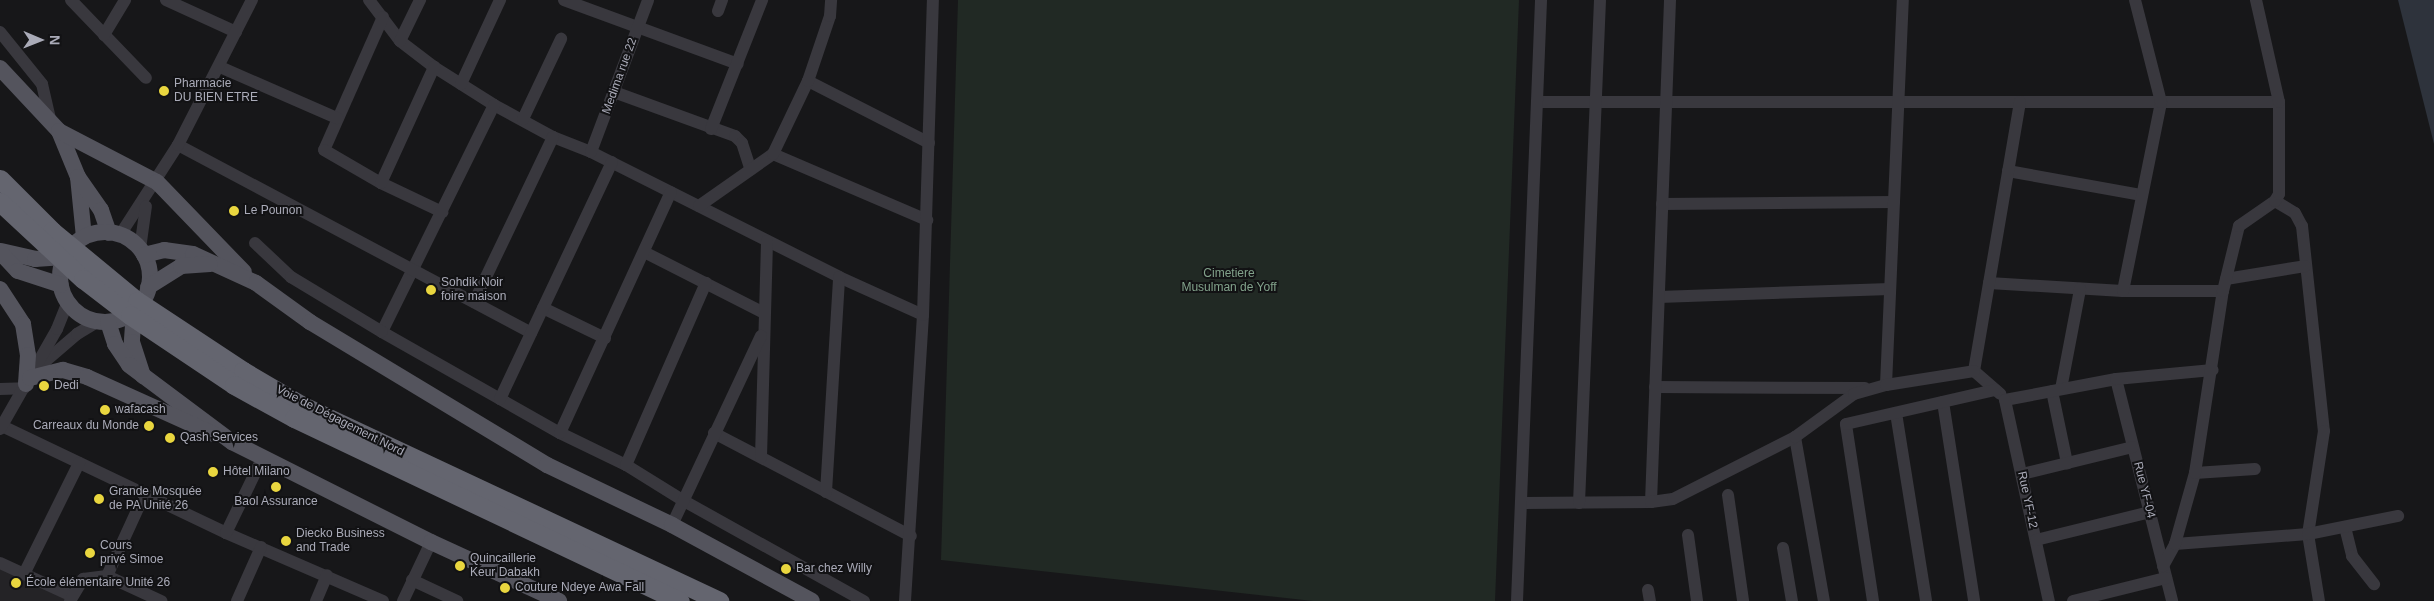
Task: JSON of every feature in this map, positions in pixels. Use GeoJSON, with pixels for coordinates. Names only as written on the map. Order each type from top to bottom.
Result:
{"type":"FeatureCollection","features":[{"type":"Feature","properties":{"kind":"highway","name":"Voie de Dégagement Nord"},"geometry":{"type":"LineString","coordinates":[[0,179],[52,231],[137,301],[243,371],[318,413],[719,601]]}},
{"type":"Feature","properties":{"kind":"highway","name":"Voie de Dégagement Nord"},"geometry":{"type":"LineString","coordinates":[[0,202],[91,285],[234,385],[312,426],[680,601]]}},
{"type":"Feature","properties":{"kind":"main road"},"geometry":{"type":"LineString","coordinates":[[0,68],[55,125],[154,186],[256,284]]}},
{"type":"Feature","properties":{"kind":"main road"},"geometry":{"type":"LineString","coordinates":[[55,125],[78,177],[101,210],[114,234],[142,252],[178,251],[217,264],[256,284],[310,322],[547,465],[672,525],[812,601]]}},
{"type":"Feature","properties":{"kind":"main road"},"geometry":{"type":"LineString","coordinates":[[78,177],[84,237]]}},
{"type":"Feature","properties":{"kind":"main road"},"geometry":{"type":"LineString","coordinates":[[114,234],[84,237],[64,257],[61,285],[68,302],[81,315],[104,321],[134,311]]}},
{"type":"Feature","properties":{"kind":"main road"},"geometry":{"type":"LineString","coordinates":[[0,251],[35,260],[64,257]]}},
{"type":"Feature","properties":{"kind":"main road"},"geometry":{"type":"LineString","coordinates":[[0,251],[18,270],[61,285]]}},
{"type":"Feature","properties":{"kind":"main road"},"geometry":{"type":"LineString","coordinates":[[142,252],[149,269],[148,287],[134,311],[132,342],[143,376]]}},
{"type":"Feature","properties":{"kind":"main road"},"geometry":{"type":"LineString","coordinates":[[148,287],[181,266],[217,264]]}},
{"type":"Feature","properties":{"kind":"main road"},"geometry":{"type":"LineString","coordinates":[[0,289],[24,331],[28,356],[28,380],[63,370],[87,377],[232,442],[262,459],[431,542],[559,601]]}},
{"type":"Feature","properties":{"kind":"main road"},"geometry":{"type":"LineString","coordinates":[[104,321],[119,352],[143,376],[232,442]]}},
{"type":"Feature","properties":{"kind":"street"},"geometry":{"type":"LineString","coordinates":[[71,0],[146,78]]}},
{"type":"Feature","properties":{"kind":"street"},"geometry":{"type":"LineString","coordinates":[[104,35],[126,0]]}},
{"type":"Feature","properties":{"kind":"street"},"geometry":{"type":"LineString","coordinates":[[166,0],[236,32]]}},
{"type":"Feature","properties":{"kind":"street"},"geometry":{"type":"LineString","coordinates":[[142,252],[143,214],[154,186],[220,66],[252,0]]}},
{"type":"Feature","properties":{"kind":"street"},"geometry":{"type":"LineString","coordinates":[[369,0],[400,41],[434,67],[494,105],[523,119],[553,137],[612,162],[839,277],[923,315]]}},
{"type":"Feature","properties":{"kind":"street"},"geometry":{"type":"LineString","coordinates":[[400,41],[420,0]]}},
{"type":"Feature","properties":{"kind":"street"},"geometry":{"type":"LineString","coordinates":[[461,84],[500,0]]}},
{"type":"Feature","properties":{"kind":"street"},"geometry":{"type":"LineString","coordinates":[[564,0],[738,64]]}},
{"type":"Feature","properties":{"kind":"street","name":"Medima rue 22"},"geometry":{"type":"LineString","coordinates":[[591,152],[648,0]]}},
{"type":"Feature","properties":{"kind":"street"},"geometry":{"type":"LineString","coordinates":[[711,129],[762,0]]}},
{"type":"Feature","properties":{"kind":"street"},"geometry":{"type":"LineString","coordinates":[[699,206],[772,154],[808,81],[830,16],[831,0]]}},
{"type":"Feature","properties":{"kind":"street"},"geometry":{"type":"LineString","coordinates":[[905,601],[911,536],[923,315],[933,0]]}},
{"type":"Feature","properties":{"kind":"street"},"geometry":{"type":"LineString","coordinates":[[1517,601],[1541,0]]}},
{"type":"Feature","properties":{"kind":"street"},"geometry":{"type":"LineString","coordinates":[[1579,503],[1600,0]]}},
{"type":"Feature","properties":{"kind":"street"},"geometry":{"type":"LineString","coordinates":[[1651,502],[1670,0]]}},
{"type":"Feature","properties":{"kind":"street"},"geometry":{"type":"LineString","coordinates":[[1882,387],[1890,289],[1902,0]]}},
{"type":"Feature","properties":{"kind":"street"},"geometry":{"type":"LineString","coordinates":[[2123,291],[2161,102],[2135,0]]}},
{"type":"Feature","properties":{"kind":"street"},"geometry":{"type":"LineString","coordinates":[[2073,601],[2099,598],[2165,572],[2175,544],[2195,473],[2213,370],[2225,285],[2239,226],[2275,200],[2279,194],[2279,102],[2256,0]]}},
{"type":"Feature","properties":{"kind":"street"},"geometry":{"type":"LineString","coordinates":[[383,17],[324,150],[381,183],[442,212]]}},
{"type":"Feature","properties":{"kind":"street"},"geometry":{"type":"LineString","coordinates":[[0,32],[42,84],[55,125]]}},
{"type":"Feature","properties":{"kind":"street"},"geometry":{"type":"LineString","coordinates":[[523,119],[561,39]]}},
{"type":"Feature","properties":{"kind":"street"},"geometry":{"type":"LineString","coordinates":[[220,66],[337,118]]}},
{"type":"Feature","properties":{"kind":"street"},"geometry":{"type":"LineString","coordinates":[[381,183],[434,67]]}},
{"type":"Feature","properties":{"kind":"street"},"geometry":{"type":"LineString","coordinates":[[808,81],[929,143]]}},
{"type":"Feature","properties":{"kind":"street"},"geometry":{"type":"LineString","coordinates":[[614,92],[711,129],[735,136],[742,143],[751,170]]}},
{"type":"Feature","properties":{"kind":"street"},"geometry":{"type":"LineString","coordinates":[[1537,102],[2279,102]]}},
{"type":"Feature","properties":{"kind":"street"},"geometry":{"type":"LineString","coordinates":[[1974,371],[2020,102]]}},
{"type":"Feature","properties":{"kind":"street"},"geometry":{"type":"LineString","coordinates":[[382,332],[494,105]]}},
{"type":"Feature","properties":{"kind":"street"},"geometry":{"type":"LineString","coordinates":[[474,302],[553,137]]}},
{"type":"Feature","properties":{"kind":"street"},"geometry":{"type":"LineString","coordinates":[[178,145],[532,333]]}},
{"type":"Feature","properties":{"kind":"street"},"geometry":{"type":"LineString","coordinates":[[772,154],[926,220]]}},
{"type":"Feature","properties":{"kind":"street"},"geometry":{"type":"LineString","coordinates":[[500,399],[612,162]]}},
{"type":"Feature","properties":{"kind":"street"},"geometry":{"type":"LineString","coordinates":[[2008,171],[2142,195]]}},
{"type":"Feature","properties":{"kind":"street"},"geometry":{"type":"LineString","coordinates":[[114,234],[154,186]]}},
{"type":"Feature","properties":{"kind":"street"},"geometry":{"type":"LineString","coordinates":[[560,433],[671,192]]}},
{"type":"Feature","properties":{"kind":"street"},"geometry":{"type":"LineString","coordinates":[[2275,200],[2299,218],[2306,266],[2324,431],[2308,534],[2320,601]]}},
{"type":"Feature","properties":{"kind":"street"},"geometry":{"type":"LineString","coordinates":[[1662,204],[1894,202]]}},
{"type":"Feature","properties":{"kind":"street"},"geometry":{"type":"LineString","coordinates":[[761,457],[767,241]]}},
{"type":"Feature","properties":{"kind":"street"},"geometry":{"type":"LineString","coordinates":[[255,243],[291,277],[382,332],[560,433],[626,465],[684,501],[864,601]]}},
{"type":"Feature","properties":{"kind":"street"},"geometry":{"type":"LineString","coordinates":[[644,252],[764,313]]}},
{"type":"Feature","properties":{"kind":"street"},"geometry":{"type":"LineString","coordinates":[[1989,283],[2123,291],[2225,285],[2306,266]]}},
{"type":"Feature","properties":{"kind":"street"},"geometry":{"type":"LineString","coordinates":[[826,492],[839,277]]}},
{"type":"Feature","properties":{"kind":"street"},"geometry":{"type":"LineString","coordinates":[[626,465],[706,283]]}},
{"type":"Feature","properties":{"kind":"street"},"geometry":{"type":"LineString","coordinates":[[2067,463],[2056,390],[2080,288]]}},
{"type":"Feature","properties":{"kind":"street"},"geometry":{"type":"LineString","coordinates":[[1659,297],[1890,289]]}},
{"type":"Feature","properties":{"kind":"street"},"geometry":{"type":"LineString","coordinates":[[68,302],[1,428],[226,533],[327,575],[383,601]]}},
{"type":"Feature","properties":{"kind":"street"},"geometry":{"type":"LineString","coordinates":[[543,308],[605,338]]}},
{"type":"Feature","properties":{"kind":"street"},"geometry":{"type":"LineString","coordinates":[[0,388],[28,380],[77,334],[104,321]]}},
{"type":"Feature","properties":{"kind":"street"},"geometry":{"type":"LineString","coordinates":[[672,525],[763,332]]}},
{"type":"Feature","properties":{"kind":"street"},"geometry":{"type":"LineString","coordinates":[[1974,371],[2005,400],[2116,379],[2213,370]]}},
{"type":"Feature","properties":{"kind":"street"},"geometry":{"type":"LineString","coordinates":[[1521,503],[1651,502],[1673,499],[1795,437],[1854,394],[1882,387],[1974,371]]}},
{"type":"Feature","properties":{"kind":"street","name":"Rue YF-04"},"geometry":{"type":"LineString","coordinates":[[2116,379],[2172,601]]}},
{"type":"Feature","properties":{"kind":"street"},"geometry":{"type":"LineString","coordinates":[[1655,387],[1882,387]]}},
{"type":"Feature","properties":{"kind":"street"},"geometry":{"type":"LineString","coordinates":[[1873,601],[1846,424],[1994,390]]}},
{"type":"Feature","properties":{"kind":"street","name":"Rue YF-12"},"geometry":{"type":"LineString","coordinates":[[2005,400],[2049,601]]}},
{"type":"Feature","properties":{"kind":"street"},"geometry":{"type":"LineString","coordinates":[[1943,402],[1974,601]]}},
{"type":"Feature","properties":{"kind":"street"},"geometry":{"type":"LineString","coordinates":[[1896,413],[1926,601]]}},
{"type":"Feature","properties":{"kind":"street"},"geometry":{"type":"LineString","coordinates":[[714,433],[911,536]]}},
{"type":"Feature","properties":{"kind":"street"},"geometry":{"type":"LineString","coordinates":[[1795,437],[1824,601]]}},
{"type":"Feature","properties":{"kind":"street"},"geometry":{"type":"LineString","coordinates":[[2022,474],[2133,447]]}},
{"type":"Feature","properties":{"kind":"street"},"geometry":{"type":"LineString","coordinates":[[226,533],[262,459]]}},
{"type":"Feature","properties":{"kind":"street"},"geometry":{"type":"LineString","coordinates":[[24,574],[79,463]]}},
{"type":"Feature","properties":{"kind":"street"},"geometry":{"type":"LineString","coordinates":[[2195,473],[2256,469]]}},
{"type":"Feature","properties":{"kind":"street"},"geometry":{"type":"LineString","coordinates":[[107,576],[144,494]]}},
{"type":"Feature","properties":{"kind":"street"},"geometry":{"type":"LineString","coordinates":[[1728,495],[1744,601]]}},
{"type":"Feature","properties":{"kind":"street"},"geometry":{"type":"LineString","coordinates":[[2036,540],[2150,512]]}},
{"type":"Feature","properties":{"kind":"street"},"geometry":{"type":"LineString","coordinates":[[2175,544],[2308,534],[2398,516]]}},
{"type":"Feature","properties":{"kind":"street"},"geometry":{"type":"LineString","coordinates":[[2345,527],[2352,556],[2374,584]]}},
{"type":"Feature","properties":{"kind":"street"},"geometry":{"type":"LineString","coordinates":[[1688,535],[1697,601]]}},
{"type":"Feature","properties":{"kind":"street"},"geometry":{"type":"LineString","coordinates":[[403,601],[431,542]]}},
{"type":"Feature","properties":{"kind":"street"},"geometry":{"type":"LineString","coordinates":[[237,601],[261,548]]}},
{"type":"Feature","properties":{"kind":"street"},"geometry":{"type":"LineString","coordinates":[[1783,548],[1792,601]]}},
{"type":"Feature","properties":{"kind":"street"},"geometry":{"type":"LineString","coordinates":[[0,563],[71,599],[83,579],[107,576],[161,601]]}},
{"type":"Feature","properties":{"kind":"street"},"geometry":{"type":"LineString","coordinates":[[316,601],[327,575]]}},
{"type":"Feature","properties":{"kind":"street"},"geometry":{"type":"LineString","coordinates":[[412,580],[457,601]]}},
{"type":"Feature","properties":{"kind":"shaded area"},"geometry":{"type":"Polygon","coordinates":[[[2398,0],[2434,0],[2434,144],[2398,0]]]}},
{"type":"Feature","properties":{"kind":"shaded area","name":"École élémentaire Unité 26"},"geometry":{"type":"Polygon","coordinates":[[[0,567],[65,598],[64,601],[0,601],[0,567]]]}},
{"type":"Feature","properties":{"kind":"green space","name":"Cimetiere Musulman de Yoff"},"geometry":{"type":"Polygon","coordinates":[[[958,0],[1519,0],[1495,601],[1313,601],[941,560],[958,0]]]}},
{"type":"Feature","properties":{"kind":"place","name":"Pharmacie DU BIEN ETRE"},"geometry":{"type":"Point","coordinates":[164,91]}},
{"type":"Feature","properties":{"kind":"place","name":"Le Pounon"},"geometry":{"type":"Point","coordinates":[234,211]}},
{"type":"Feature","properties":{"kind":"place","name":"Sohdik Noir foire maison"},"geometry":{"type":"Point","coordinates":[431,290]}},
{"type":"Feature","properties":{"kind":"place","name":"Dedi"},"geometry":{"type":"Point","coordinates":[44,386]}},
{"type":"Feature","properties":{"kind":"place","name":"wafacash"},"geometry":{"type":"Point","coordinates":[105,410]}},
{"type":"Feature","properties":{"kind":"place","name":"Carreaux du Monde"},"geometry":{"type":"Point","coordinates":[149,426]}},
{"type":"Feature","properties":{"kind":"place","name":"Qash Services"},"geometry":{"type":"Point","coordinates":[170,438]}},
{"type":"Feature","properties":{"kind":"place","name":"Hôtel Milano"},"geometry":{"type":"Point","coordinates":[213,472]}},
{"type":"Feature","properties":{"kind":"place","name":"Baol Assurance"},"geometry":{"type":"Point","coordinates":[276,487]}},
{"type":"Feature","properties":{"kind":"place","name":"Grande Mosquée de PA Unité 26"},"geometry":{"type":"Point","coordinates":[99,499]}},
{"type":"Feature","properties":{"kind":"place","name":"Diecko Business and Trade"},"geometry":{"type":"Point","coordinates":[286,541]}},
{"type":"Feature","properties":{"kind":"place","name":"Cours privé Simoe"},"geometry":{"type":"Point","coordinates":[90,553]}},
{"type":"Feature","properties":{"kind":"place","name":"Quincaillerie Keur Dabakh"},"geometry":{"type":"Point","coordinates":[460,566]}},
{"type":"Feature","properties":{"kind":"place","name":"Bar chez Willy"},"geometry":{"type":"Point","coordinates":[786,569]}},
{"type":"Feature","properties":{"kind":"place","name":"École élémentaire Unité 26"},"geometry":{"type":"Point","coordinates":[16,583]}},
{"type":"Feature","properties":{"kind":"place","name":"Couture Ndeye Awa Fall"},"geometry":{"type":"Point","coordinates":[505,588]}}]}
